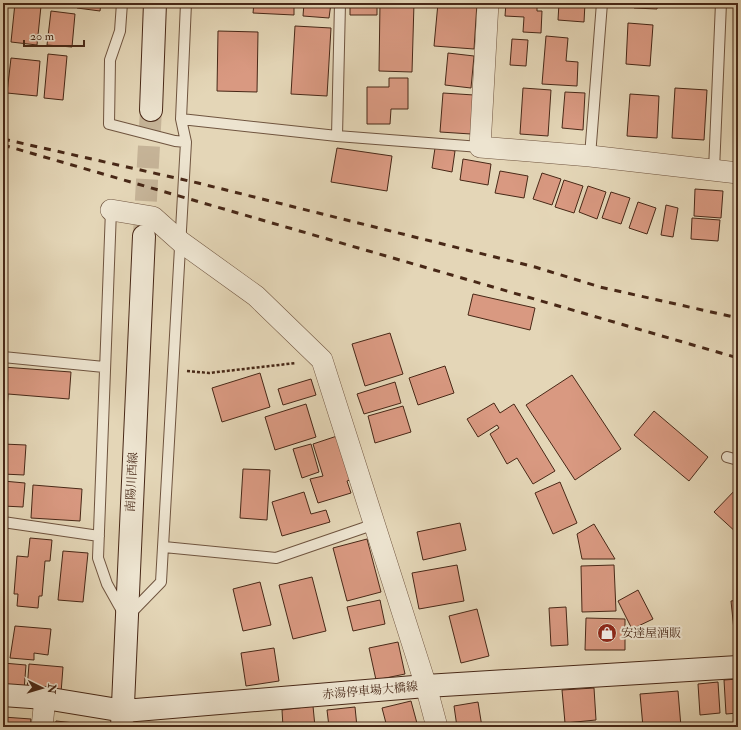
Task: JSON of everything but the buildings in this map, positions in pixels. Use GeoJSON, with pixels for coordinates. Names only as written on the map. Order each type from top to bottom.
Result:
{"type":"FeatureCollection","features":[{"type":"Feature","properties":{"kind":"main road"},"geometry":{"type":"LineString","coordinates":[[151,110],[155,3]]}},
{"type":"Feature","properties":{"kind":"main road","name":"南陽川西線"},"geometry":{"type":"LineString","coordinates":[[123,719],[126,618],[144,236]]}},
{"type":"Feature","properties":{"kind":"main road","name":"赤湯停車場大橋線"},"geometry":{"type":"LineString","coordinates":[[3,695],[45,698],[123,719],[426,686],[738,668]]}},
{"type":"Feature","properties":{"kind":"street"},"geometry":{"type":"LineString","coordinates":[[488,3],[480,147],[590,156],[738,173]]}},
{"type":"Feature","properties":{"kind":"street"},"geometry":{"type":"LineString","coordinates":[[111,210],[153,217],[181,242],[256,296],[322,360],[426,686],[436,727]]}},
{"type":"Feature","properties":{"kind":"street"},"geometry":{"type":"LineString","coordinates":[[42,727],[45,698]]}},
{"type":"Feature","properties":{"kind":"lane"},"geometry":{"type":"LineString","coordinates":[[122,3],[120,31],[110,60],[109,124],[175,141],[186,142]]}},
{"type":"Feature","properties":{"kind":"lane"},"geometry":{"type":"LineString","coordinates":[[111,210],[98,558],[107,584],[126,618],[161,582],[186,142],[181,119],[186,3]]}},
{"type":"Feature","properties":{"kind":"lane"},"geometry":{"type":"LineString","coordinates":[[337,136],[340,3]]}},
{"type":"Feature","properties":{"kind":"lane"},"geometry":{"type":"LineString","coordinates":[[590,156],[602,3]]}},
{"type":"Feature","properties":{"kind":"lane"},"geometry":{"type":"LineString","coordinates":[[714,170],[721,3]]}},
{"type":"Feature","properties":{"kind":"lane"},"geometry":{"type":"LineString","coordinates":[[181,119],[337,136],[480,147]]}},
{"type":"Feature","properties":{"kind":"lane"},"geometry":{"type":"LineString","coordinates":[[3,357],[104,367]]}},
{"type":"Feature","properties":{"kind":"lane"},"geometry":{"type":"LineString","coordinates":[[727,456],[738,460]]}},
{"type":"Feature","properties":{"kind":"lane"},"geometry":{"type":"LineString","coordinates":[[3,522],[99,536]]}},
{"type":"Feature","properties":{"kind":"lane"},"geometry":{"type":"LineString","coordinates":[[164,546],[276,558],[375,524]]}},
{"type":"Feature","properties":{"kind":"path"},"geometry":{"type":"LineString","coordinates":[[173,370],[209,373],[322,360]]}},
{"type":"Feature","properties":{"kind":"tunnel"},"geometry":{"type":"LineString","coordinates":[[144,234],[151,110]]}},
{"type":"Feature","properties":{"kind":"railway"},"geometry":{"type":"LineString","coordinates":[[3,139],[198,183],[535,267],[600,287],[738,318]]}},
{"type":"Feature","properties":{"kind":"railway"},"geometry":{"type":"LineString","coordinates":[[3,145],[738,358]]}},
{"type":"Feature","properties":{"kind":"place","name":"安達屋酒販"},"geometry":{"type":"Point","coordinates":[607,633]}}]}
